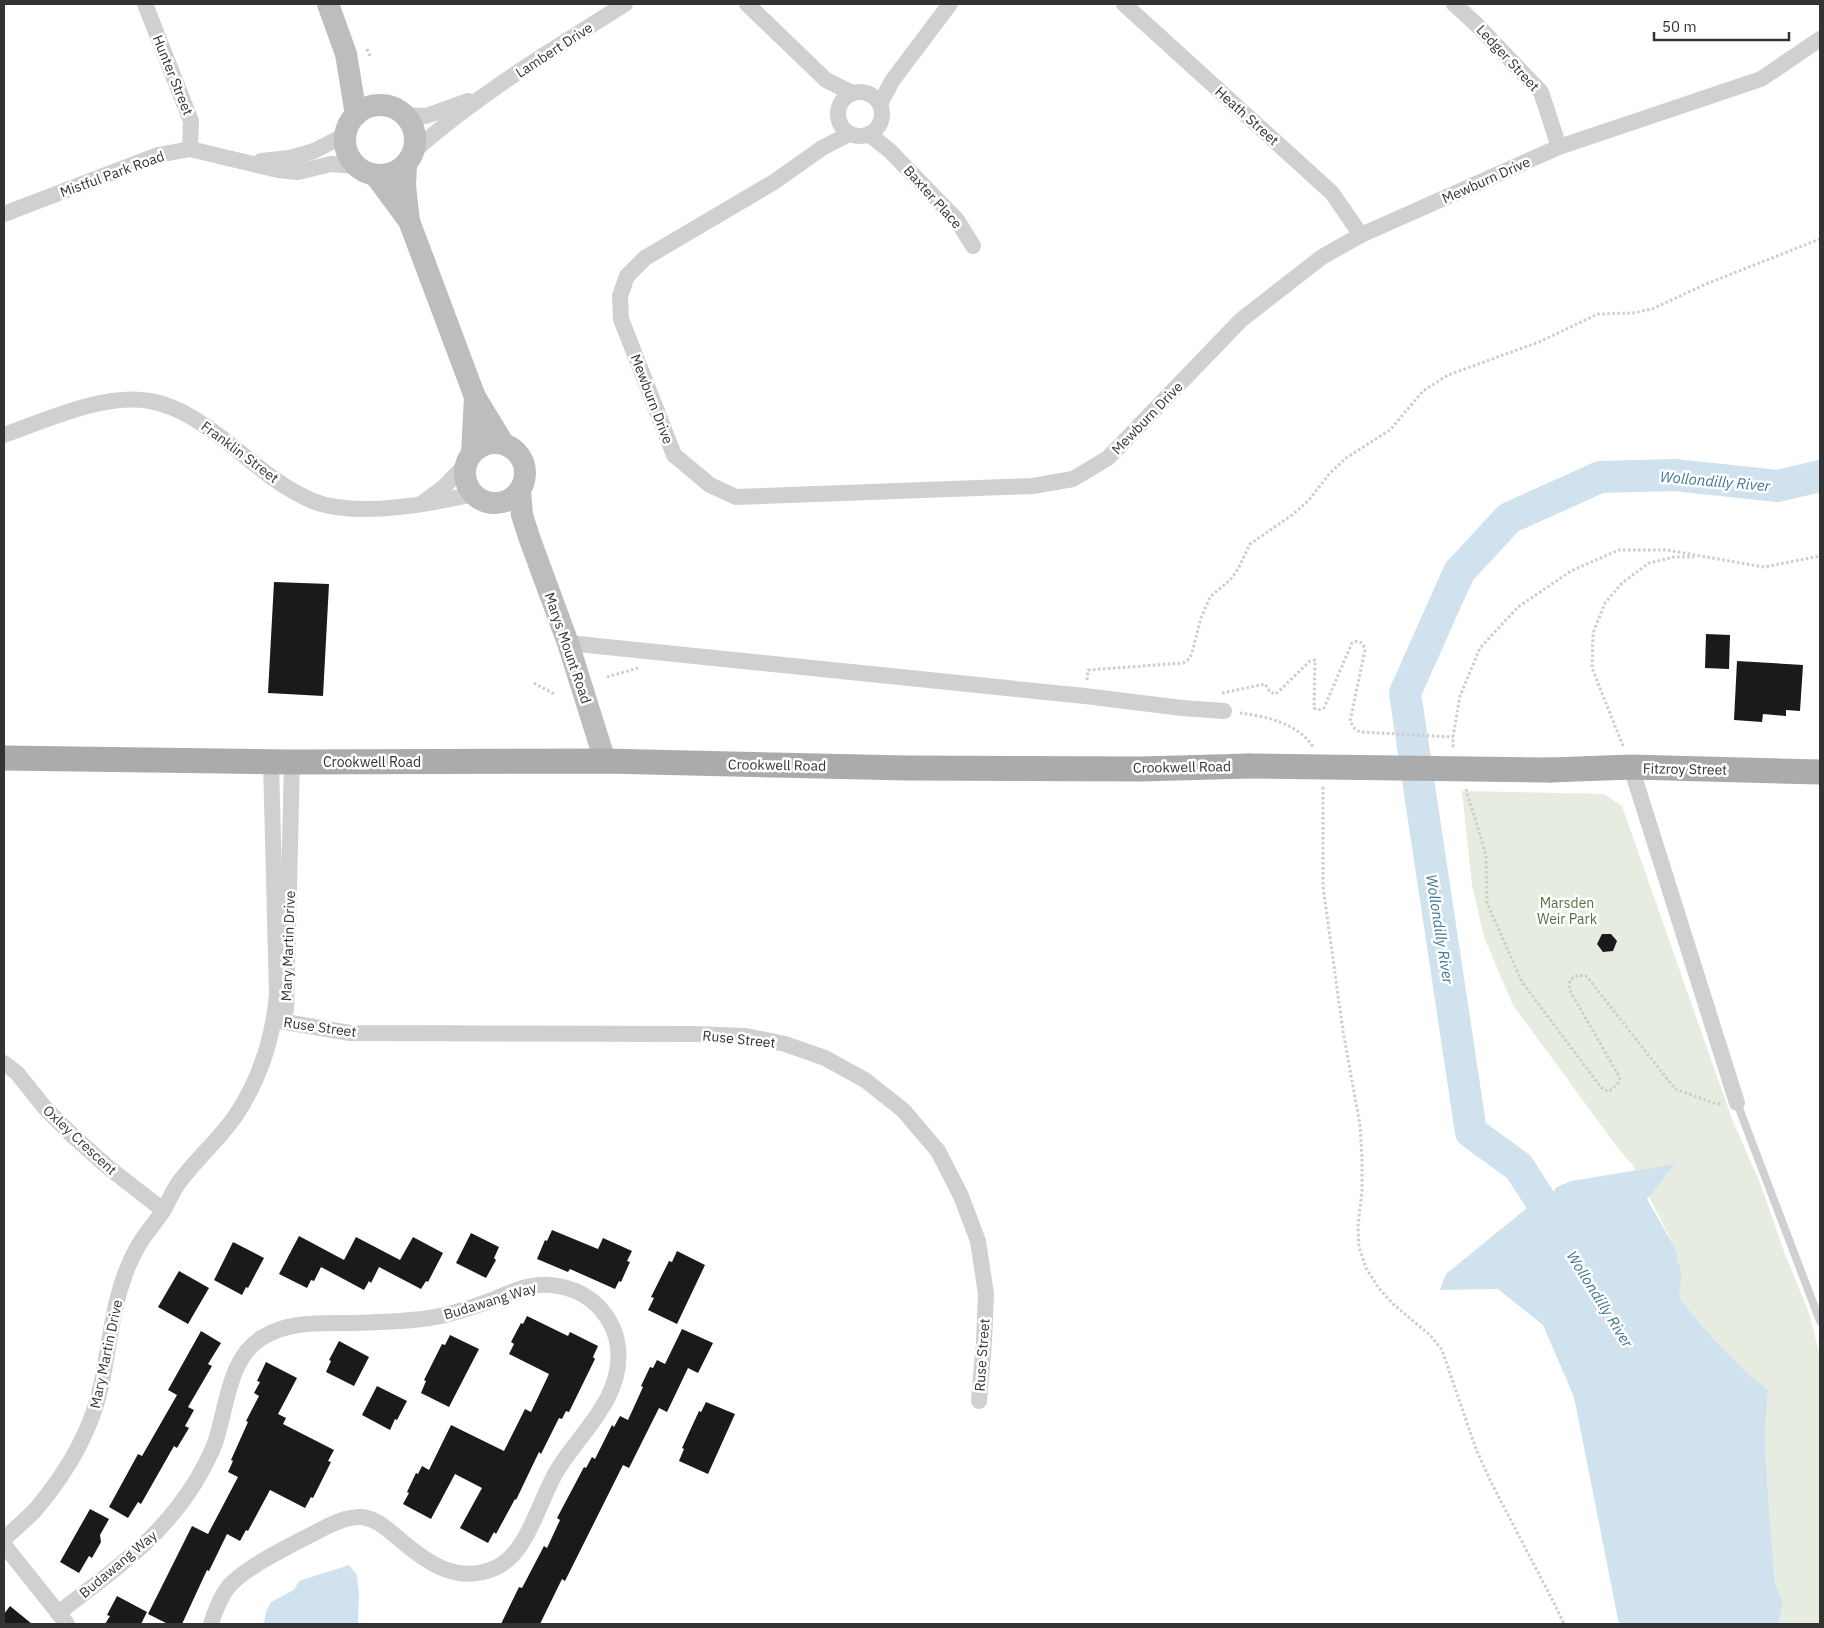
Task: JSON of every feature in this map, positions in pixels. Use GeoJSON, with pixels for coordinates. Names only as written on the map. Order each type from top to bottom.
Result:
{"type":"FeatureCollection","features":[{"type":"Feature","properties":{"kind":"main road","name":"Crookwell Road"},"geometry":{"type":"LineString","coordinates":[[4,758],[282,762],[605,761],[907,768],[1249,766],[1550,770]]}},
{"type":"Feature","properties":{"kind":"main road","name":"Fitzroy Street"},"geometry":{"type":"LineString","coordinates":[[1550,770],[1631,767],[1820,772]]}},
{"type":"Feature","properties":{"kind":"street","name":"Hunter Street"},"geometry":{"type":"LineString","coordinates":[[145,4],[191,121],[190,149]]}},
{"type":"Feature","properties":{"kind":"street"},"geometry":{"type":"LineString","coordinates":[[328,4],[346,54],[356,115]]}},
{"type":"Feature","properties":{"kind":"street","name":"Lambert Drive"},"geometry":{"type":"LineString","coordinates":[[410,158],[440,128],[482,96],[625,4]]}},
{"type":"Feature","properties":{"kind":"street"},"geometry":{"type":"LineString","coordinates":[[747,4],[826,80],[840,104]]}},
{"type":"Feature","properties":{"kind":"street"},"geometry":{"type":"LineString","coordinates":[[875,99],[892,82],[950,4]]}},
{"type":"Feature","properties":{"kind":"street","name":"Heath Street"},"geometry":{"type":"LineString","coordinates":[[1124,4],[1332,193],[1361,236]]}},
{"type":"Feature","properties":{"kind":"street","name":"Ledger Street"},"geometry":{"type":"LineString","coordinates":[[1454,4],[1476,24],[1541,92],[1560,147]]}},
{"type":"Feature","properties":{"kind":"street","name":"Mewburn Drive"},"geometry":{"type":"LineString","coordinates":[[844,129],[822,148],[774,182],[645,258],[628,276],[620,296],[621,319],[674,455],[710,485],[736,497],[1033,486],[1073,479],[1108,458],[1241,320],[1322,257],[1361,236],[1560,147],[1760,79],[1820,39]]}},
{"type":"Feature","properties":{"kind":"street"},"geometry":{"type":"LineString","coordinates":[[346,54],[370,90],[395,110],[414,132],[415,141],[405,186],[409,222],[476,397],[503,443]]}},
{"type":"Feature","properties":{"kind":"street"},"geometry":{"type":"LineString","coordinates":[[826,80],[852,93]]}},
{"type":"Feature","properties":{"kind":"street"},"geometry":{"type":"LineString","coordinates":[[858,92],[875,99],[882,117],[875,129],[856,136],[844,129],[838,117],[840,104],[852,93],[858,92]]}},
{"type":"Feature","properties":{"kind":"street","name":"Lambert Drive"},"geometry":{"type":"LineString","coordinates":[[395,110],[426,116],[482,96]]}},
{"type":"Feature","properties":{"kind":"street"},"geometry":{"type":"LineString","coordinates":[[395,110],[374,106],[356,115],[349,124],[345,135],[345,147],[349,157],[365,171],[409,222]]}},
{"type":"Feature","properties":{"kind":"street","name":"Baxter Place"},"geometry":{"type":"LineString","coordinates":[[875,129],[890,150],[957,220],[973,246]]}},
{"type":"Feature","properties":{"kind":"street","name":"Mistful Park Road"},"geometry":{"type":"LineString","coordinates":[[251,163],[290,158],[314,151],[345,135]]}},
{"type":"Feature","properties":{"kind":"street","name":"Mistful Park Road"},"geometry":{"type":"LineString","coordinates":[[4,214],[158,155],[190,149],[278,170],[298,172],[331,164],[365,171]]}},
{"type":"Feature","properties":{"kind":"street"},"geometry":{"type":"LineString","coordinates":[[365,171],[386,175],[397,172],[410,158]]}},
{"type":"Feature","properties":{"kind":"street"},"geometry":{"type":"LineString","coordinates":[[420,505],[444,487],[470,458],[486,444],[503,443],[512,447],[519,454],[524,462],[526,472],[520,490],[507,500],[482,498],[466,479],[470,458],[476,397]]}},
{"type":"Feature","properties":{"kind":"street","name":"Franklin Street"},"geometry":{"type":"LineString","coordinates":[[4,436],[86,407],[121,400],[149,401],[176,409],[204,423],[285,487],[314,502],[348,508],[376,508],[482,498]]}},
{"type":"Feature","properties":{"kind":"street","name":"Marys Mount Road"},"geometry":{"type":"LineString","coordinates":[[520,490],[522,516],[568,644],[605,761]]}},
{"type":"Feature","properties":{"kind":"street","name":"Marys Mount Road"},"geometry":{"type":"LineString","coordinates":[[482,498],[529,537]]}},
{"type":"Feature","properties":{"kind":"street"},"geometry":{"type":"LineString","coordinates":[[568,644],[1224,711]]}},
{"type":"Feature","properties":{"kind":"street","name":"Mary Martin Drive"},"geometry":{"type":"LineString","coordinates":[[4,1539],[36,1509],[59,1480],[77,1452],[91,1422],[101,1387],[113,1316],[122,1282],[137,1248],[180,1181],[238,1112],[260,1070],[280,1021],[277,995],[282,762]]}},
{"type":"Feature","properties":{"kind":"street"},"geometry":{"type":"LineString","coordinates":[[1631,767],[1737,1103]]}},
{"type":"Feature","properties":{"kind":"street","name":"Ruse Street"},"geometry":{"type":"LineString","coordinates":[[280,1021],[350,1033],[694,1034],[746,1036],[785,1044],[825,1058],[865,1080],[903,1110],[938,1151],[962,1196],[978,1241],[986,1294],[979,1401]]}},
{"type":"Feature","properties":{"kind":"street","name":"Oxley Crescent"},"geometry":{"type":"LineString","coordinates":[[4,1063],[17,1073],[45,1108],[73,1136],[109,1168],[163,1210]]}},
{"type":"Feature","properties":{"kind":"street","name":"Budawang Way"},"geometry":{"type":"LineString","coordinates":[[62,1619],[148,1542],[181,1504],[203,1469],[214,1446],[237,1367],[247,1350],[260,1338],[277,1330],[296,1325],[387,1322],[440,1317],[533,1286],[551,1285],[566,1287],[594,1302],[605,1314],[613,1327],[618,1343],[618,1375],[613,1389],[599,1412],[557,1470],[523,1541],[507,1561],[494,1568],[475,1574],[457,1574],[442,1570],[428,1562],[375,1520],[354,1517],[340,1520],[328,1526],[241,1575],[229,1587],[220,1601],[211,1624]]}},
{"type":"Feature","properties":{"kind":"street"},"geometry":{"type":"LineString","coordinates":[[4,1545],[62,1619]]}},
{"type":"Feature","properties":{"kind":"lane"},"geometry":{"type":"LineString","coordinates":[[1737,1103],[1820,1321]]}},
{"type":"Feature","properties":{"kind":"path"},"geometry":{"type":"LineString","coordinates":[[1085,696],[1088,670],[1183,663],[1189,659],[1201,618],[1210,597],[1231,579],[1250,544],[1292,515],[1308,501],[1330,472],[1346,458],[1390,430],[1423,391],[1448,375],[1539,342],[1598,314],[1634,313],[1652,309],[1706,284],[1820,239]]}},
{"type":"Feature","properties":{"kind":"path"},"geometry":{"type":"LineString","coordinates":[[1454,748],[1453,737],[1460,696],[1480,648],[1518,607],[1571,571],[1619,550],[1666,550],[1764,567],[1820,556]]}},
{"type":"Feature","properties":{"kind":"path"},"geometry":{"type":"LineString","coordinates":[[1631,767],[1592,668],[1593,633],[1605,602],[1622,583],[1649,564],[1674,557],[1702,557]]}},
{"type":"Feature","properties":{"kind":"path"},"geometry":{"type":"LineString","coordinates":[[1215,692],[1265,684],[1270,692],[1276,694],[1310,661],[1315,660],[1314,708],[1318,710],[1324,708],[1352,643],[1358,641],[1363,644],[1365,650],[1350,721],[1355,729],[1360,732],[1453,737]]}},
{"type":"Feature","properties":{"kind":"path"},"geometry":{"type":"LineString","coordinates":[[607,677],[639,668]]}},
{"type":"Feature","properties":{"kind":"path"},"geometry":{"type":"LineString","coordinates":[[1087,678],[1096,679]]}},
{"type":"Feature","properties":{"kind":"path"},"geometry":{"type":"LineString","coordinates":[[534,683],[556,695]]}},
{"type":"Feature","properties":{"kind":"path"},"geometry":{"type":"LineString","coordinates":[[1224,711],[1251,714],[1288,726],[1310,741],[1316,752]]}},
{"type":"Feature","properties":{"kind":"path"},"geometry":{"type":"LineString","coordinates":[[1322,782],[1323,887],[1343,1031],[1360,1124],[1362,1192],[1358,1226],[1359,1247],[1366,1268],[1378,1287],[1393,1304],[1430,1335],[1442,1350],[1476,1449],[1564,1624]]}},
{"type":"Feature","properties":{"kind":"path"},"geometry":{"type":"LineString","coordinates":[[1464,784],[1486,855],[1487,902],[1522,982],[1600,1086],[1604,1090],[1610,1091],[1618,1084],[1620,1078],[1569,989],[1570,980],[1578,975],[1588,978],[1674,1090],[1717,1104],[1737,1103]]}},
{"type":"Feature","properties":{"kind":"green space","name":"Marsden Weir Park"},"geometry":{"type":"Polygon","coordinates":[[[1462,791],[1604,794],[1622,806],[1732,1119],[1760,1183],[1785,1254],[1809,1313],[1820,1356],[1820,1624],[1778,1624],[1783,1602],[1775,1582],[1768,1495],[1765,1436],[1768,1390],[1720,1346],[1679,1297],[1682,1275],[1675,1248],[1633,1165],[1620,1151],[1513,1005],[1484,937],[1472,885],[1462,791]]]}},
{"type":"Feature","properties":{"kind":"water"},"geometry":{"type":"Polygon","coordinates":[[[1675,1164],[1647,1199],[1675,1248],[1682,1275],[1679,1297],[1720,1346],[1768,1390],[1765,1436],[1768,1495],[1775,1582],[1783,1602],[1778,1624],[1619,1624],[1574,1397],[1543,1325],[1498,1289],[1440,1290],[1446,1274],[1527,1208],[1543,1205],[1557,1187],[1571,1181],[1675,1164]]]}},
{"type":"Feature","properties":{"kind":"water"},"geometry":{"type":"Polygon","coordinates":[[[349,1565],[357,1575],[359,1594],[358,1624],[264,1624],[266,1612],[271,1602],[294,1590],[299,1581],[349,1565]]]}},
{"type":"Feature","properties":{"kind":"building"},"geometry":{"type":"Polygon","coordinates":[[[274,582],[329,584],[323,696],[268,693],[274,582]]]}},
{"type":"Feature","properties":{"kind":"building"},"geometry":{"type":"Polygon","coordinates":[[[1706,634],[1730,635],[1729,669],[1705,668],[1706,634]]]}},
{"type":"Feature","properties":{"kind":"building"},"geometry":{"type":"Polygon","coordinates":[[[1737,661],[1803,665],[1800,711],[1786,710],[1786,716],[1763,714],[1762,722],[1734,720],[1737,661]]]}},
{"type":"Feature","properties":{"kind":"building"},"geometry":{"type":"Polygon","coordinates":[[[1602,934],[1611,934],[1617,941],[1613,951],[1603,952],[1597,944],[1602,934]]]}},
{"type":"Feature","properties":{"kind":"building"},"geometry":{"type":"Polygon","coordinates":[[[552,1230],[598,1249],[603,1238],[632,1251],[627,1261],[630,1262],[621,1282],[619,1281],[615,1289],[570,1269],[568,1272],[537,1259],[545,1240],[547,1241],[552,1230]]]}},
{"type":"Feature","properties":{"kind":"building"},"geometry":{"type":"Polygon","coordinates":[[[471,1233],[499,1247],[494,1258],[496,1260],[486,1278],[456,1263],[471,1233]]]}},
{"type":"Feature","properties":{"kind":"building"},"geometry":{"type":"Polygon","coordinates":[[[299,1236],[344,1260],[356,1237],[400,1260],[413,1237],[443,1253],[428,1282],[426,1281],[421,1289],[379,1267],[371,1283],[369,1281],[364,1290],[321,1267],[314,1281],[311,1280],[307,1288],[279,1274],[299,1236]]]}},
{"type":"Feature","properties":{"kind":"building"},"geometry":{"type":"Polygon","coordinates":[[[233,1242],[264,1258],[248,1288],[246,1287],[242,1295],[214,1280],[233,1242]]]}},
{"type":"Feature","properties":{"kind":"building"},"geometry":{"type":"Polygon","coordinates":[[[677,1251],[705,1265],[677,1324],[648,1310],[654,1298],[651,1297],[669,1261],[672,1262],[677,1251]]]}},
{"type":"Feature","properties":{"kind":"building"},"geometry":{"type":"Polygon","coordinates":[[[179,1271],[209,1288],[188,1324],[158,1307],[179,1271]]]}},
{"type":"Feature","properties":{"kind":"building"},"geometry":{"type":"Polygon","coordinates":[[[527,1316],[568,1336],[570,1332],[598,1346],[593,1357],[595,1359],[569,1412],[566,1411],[562,1419],[559,1418],[541,1454],[539,1452],[516,1500],[496,1534],[494,1532],[488,1543],[460,1528],[482,1488],[455,1474],[431,1519],[403,1504],[416,1473],[418,1474],[422,1466],[429,1470],[451,1425],[504,1451],[525,1409],[531,1412],[549,1374],[509,1354],[514,1344],[511,1342],[527,1316]]]}},
{"type":"Feature","properties":{"kind":"building"},"geometry":{"type":"Polygon","coordinates":[[[682,1329],[713,1343],[698,1373],[688,1368],[667,1412],[659,1408],[629,1468],[623,1465],[565,1581],[562,1579],[540,1624],[501,1624],[519,1587],[522,1588],[544,1546],[547,1548],[560,1520],[557,1518],[584,1467],[586,1468],[592,1457],[595,1459],[612,1425],[614,1427],[620,1416],[628,1420],[650,1367],[653,1368],[657,1360],[665,1364],[682,1329]]]}},
{"type":"Feature","properties":{"kind":"building"},"geometry":{"type":"Polygon","coordinates":[[[201,1331],[221,1343],[208,1364],[212,1366],[188,1407],[194,1410],[185,1426],[189,1428],[177,1448],[174,1446],[141,1504],[138,1502],[128,1518],[109,1507],[138,1454],[142,1456],[177,1395],[168,1390],[201,1331]]]}},
{"type":"Feature","properties":{"kind":"building"},"geometry":{"type":"Polygon","coordinates":[[[450,1335],[479,1349],[449,1407],[421,1393],[426,1381],[424,1380],[442,1344],[445,1345],[450,1335]]]}},
{"type":"Feature","properties":{"kind":"building"},"geometry":{"type":"Polygon","coordinates":[[[339,1341],[369,1357],[354,1386],[326,1372],[331,1361],[329,1360],[339,1341]]]}},
{"type":"Feature","properties":{"kind":"building"},"geometry":{"type":"Polygon","coordinates":[[[266,1362],[297,1378],[278,1414],[286,1418],[283,1424],[334,1450],[328,1461],[331,1462],[313,1498],[311,1497],[305,1508],[270,1490],[248,1531],[246,1530],[240,1541],[227,1534],[209,1571],[207,1570],[182,1624],[168,1624],[148,1614],[192,1526],[208,1534],[238,1477],[228,1472],[233,1461],[231,1460],[248,1422],[246,1421],[259,1396],[254,1393],[260,1382],[257,1381],[266,1362]]]}},
{"type":"Feature","properties":{"kind":"building"},"geometry":{"type":"Polygon","coordinates":[[[377,1386],[407,1401],[390,1430],[362,1415],[377,1386]]]}},
{"type":"Feature","properties":{"kind":"building"},"geometry":{"type":"Polygon","coordinates":[[[706,1402],[735,1414],[708,1474],[679,1461],[684,1449],[682,1448],[699,1411],[701,1412],[706,1402]]]}},
{"type":"Feature","properties":{"kind":"building"},"geometry":{"type":"Polygon","coordinates":[[[90,1509],[109,1519],[100,1535],[101,1542],[92,1558],[89,1556],[79,1573],[60,1562],[90,1509]]]}},
{"type":"Feature","properties":{"kind":"building"},"geometry":{"type":"Polygon","coordinates":[[[117,1596],[147,1612],[141,1624],[105,1624],[110,1616],[107,1615],[117,1596]]]}},
{"type":"Feature","properties":{"kind":"building"},"geometry":{"type":"Polygon","coordinates":[[[10,1606],[32,1624],[4,1624],[4,1614],[10,1606]]]}},
{"type":"Feature","properties":{"kind":"waterway","name":"Wollondilly River"},"geometry":{"type":"LineString","coordinates":[[1567,1242],[1519,1167],[1471,1132],[1405,693],[1459,572],[1509,518],[1600,477],[1674,475],[1778,486],[1820,476]]}}]}
